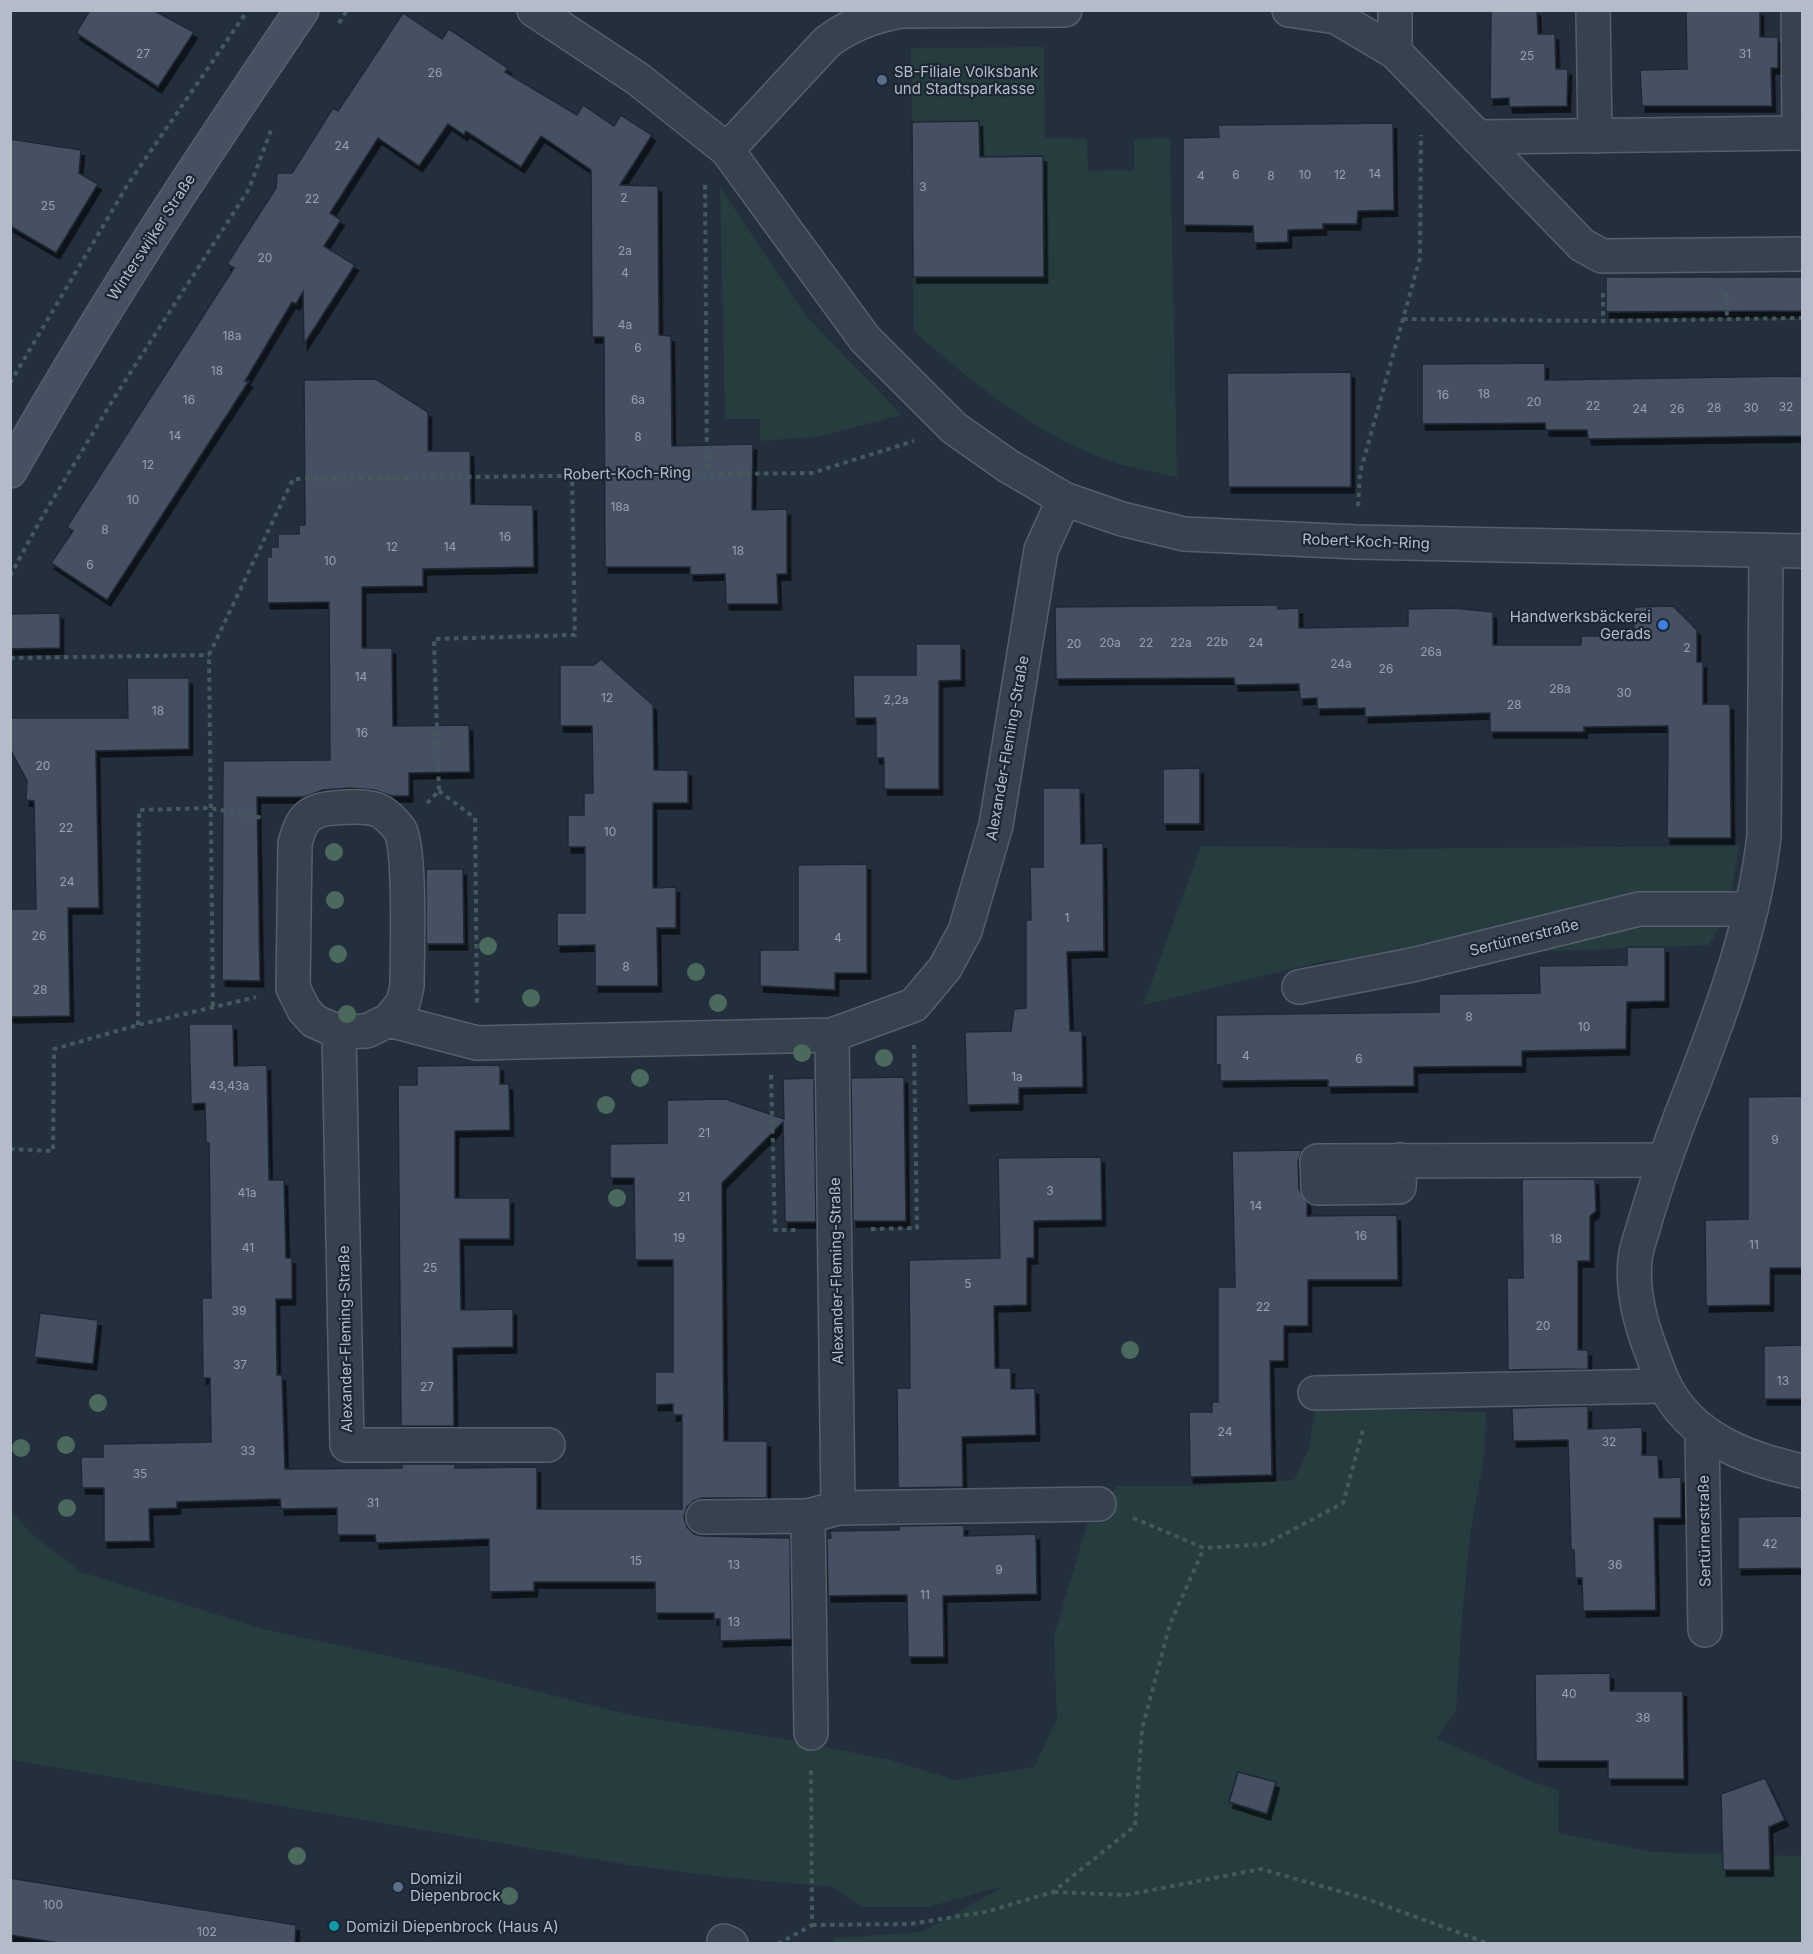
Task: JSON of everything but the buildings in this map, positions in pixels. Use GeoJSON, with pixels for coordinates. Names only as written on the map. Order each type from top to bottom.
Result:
{"type":"FeatureCollection","features":[{"type":"Feature","properties":{"kind":"main road","name":"Winterswijker Straße"},"geometry":{"type":"LineString","coordinates":[[10,471],[77,354],[120,285],[302,10]]}},
{"type":"Feature","properties":{"kind":"street","name":"Robert-Koch-Ring"},"geometry":{"type":"LineString","coordinates":[[534,10],[638,78],[727,150],[865,339],[954,428],[1008,466],[1065,499],[1122,519],[1184,534],[1357,542],[1803,551]]}},
{"type":"Feature","properties":{"kind":"street"},"geometry":{"type":"LineString","coordinates":[[727,150],[827,42],[845,28],[882,14],[901,11],[1065,10]]}},
{"type":"Feature","properties":{"kind":"street"},"geometry":{"type":"LineString","coordinates":[[1289,10],[1336,17],[1395,52],[1582,245],[1602,256],[1803,254]]}},
{"type":"Feature","properties":{"kind":"street"},"geometry":{"type":"LineString","coordinates":[[1395,10],[1395,52]]}},
{"type":"Feature","properties":{"kind":"street"},"geometry":{"type":"LineString","coordinates":[[1593,10],[1595,135]]}},
{"type":"Feature","properties":{"kind":"street"},"geometry":{"type":"LineString","coordinates":[[1477,137],[1801,133],[1798,10]]}},
{"type":"Feature","properties":{"kind":"street","name":"Alexander-Fleming-Straße"},"geometry":{"type":"LineString","coordinates":[[389,1020],[477,1043],[832,1035],[914,1005],[945,968],[965,931],[996,825],[1041,550],[1065,499]]}},
{"type":"Feature","properties":{"kind":"street"},"geometry":{"type":"LineString","coordinates":[[1766,551],[1764,836],[1761,869],[1751,909],[1708,1047],[1665,1160],[1635,1260],[1639,1319],[1665,1386],[1683,1414],[1702,1433],[1738,1452],[1774,1465],[1803,1471]]}},
{"type":"Feature","properties":{"kind":"street"},"geometry":{"type":"LineString","coordinates":[[333,808],[369,808],[381,811],[399,829],[405,854],[407,986],[403,1004],[389,1020],[367,1031],[339,1032],[314,1021],[304,1010],[293,988],[295,843],[299,826],[312,812],[333,808]]}},
{"type":"Feature","properties":{"kind":"street","name":"Sertürnerstraße"},"geometry":{"type":"LineString","coordinates":[[1299,987],[1412,965],[1639,909],[1751,909]]}},
{"type":"Feature","properties":{"kind":"street","name":"Alexander-Fleming-Straße"},"geometry":{"type":"LineString","coordinates":[[339,1032],[347,1444],[548,1445]]}},
{"type":"Feature","properties":{"kind":"street","name":"Alexander-Fleming-Straße"},"geometry":{"type":"LineString","coordinates":[[811,1733],[836,1229],[832,1035]]}},
{"type":"Feature","properties":{"kind":"street"},"geometry":{"type":"LineString","coordinates":[[1400,1160],[1665,1160]]}},
{"type":"Feature","properties":{"kind":"street"},"geometry":{"type":"LineString","coordinates":[[1315,1393],[1665,1386]]}},
{"type":"Feature","properties":{"kind":"street","name":"Sertürnerstraße"},"geometry":{"type":"LineString","coordinates":[[1702,1433],[1705,1630]]}},
{"type":"Feature","properties":{"kind":"street"},"geometry":{"type":"LineString","coordinates":[[703,1517],[1099,1504]]}},
{"type":"Feature","properties":{"kind":"path"},"geometry":{"type":"LineString","coordinates":[[10,383],[128,184],[248,10]]}},
{"type":"Feature","properties":{"kind":"path"},"geometry":{"type":"LineString","coordinates":[[335,29],[347,10]]}},
{"type":"Feature","properties":{"kind":"path"},"geometry":{"type":"LineString","coordinates":[[1357,542],[1360,473],[1420,258],[1421,80]]}},
{"type":"Feature","properties":{"kind":"path"},"geometry":{"type":"LineString","coordinates":[[10,576],[41,519],[114,398],[249,189],[257,171],[261,150],[275,122]]}},
{"type":"Feature","properties":{"kind":"path"},"geometry":{"type":"LineString","coordinates":[[707,472],[704,177],[727,150]]}},
{"type":"Feature","properties":{"kind":"path"},"geometry":{"type":"LineString","coordinates":[[1403,319],[1603,321],[1803,318]]}},
{"type":"Feature","properties":{"kind":"path","name":"Robert-Koch-Ring"},"geometry":{"type":"LineString","coordinates":[[209,655],[292,478],[707,472],[812,473],[954,428]]}},
{"type":"Feature","properties":{"kind":"path"},"geometry":{"type":"LineString","coordinates":[[399,829],[439,791],[434,639],[575,635],[572,474]]}},
{"type":"Feature","properties":{"kind":"path"},"geometry":{"type":"LineString","coordinates":[[10,658],[209,655],[213,1006]]}},
{"type":"Feature","properties":{"kind":"path"},"geometry":{"type":"LineString","coordinates":[[439,791],[475,818],[477,1043]]}},
{"type":"Feature","properties":{"kind":"path"},"geometry":{"type":"LineString","coordinates":[[138,1025],[139,810],[210,808],[299,826]]}},
{"type":"Feature","properties":{"kind":"path"},"geometry":{"type":"LineString","coordinates":[[10,1149],[54,1151],[54,1049],[138,1025],[293,988]]}},
{"type":"Feature","properties":{"kind":"path"},"geometry":{"type":"LineString","coordinates":[[771,1035],[775,1230],[917,1228],[914,1005]]}},
{"type":"Feature","properties":{"kind":"path"},"geometry":{"type":"LineString","coordinates":[[1099,1504],[1204,1548],[1266,1544],[1343,1503],[1368,1412],[1369,1393]]}},
{"type":"Feature","properties":{"kind":"path"},"geometry":{"type":"LineString","coordinates":[[1053,1892],[1136,1826],[1142,1729],[1170,1624],[1204,1548]]}},
{"type":"Feature","properties":{"kind":"path"},"geometry":{"type":"LineString","coordinates":[[811,1733],[812,1926]]}},
{"type":"Feature","properties":{"kind":"path"},"geometry":{"type":"LineString","coordinates":[[777,1944],[812,1926],[910,1924],[985,1912],[1053,1892],[1126,1894],[1261,1869],[1367,1899],[1490,1944]]}},
{"type":"Feature","properties":{"kind":"green space"},"geometry":{"type":"Polygon","coordinates":[[[1044,47],[1045,138],[1087,139],[1088,171],[1134,170],[1134,139],[1170,138],[1177,477],[1110,461],[1075,447],[1025,419],[1002,403],[914,331],[913,277],[1044,277],[1043,157],[980,157],[979,121],[912,122],[911,48],[1044,47]]]}},
{"type":"Feature","properties":{"kind":"green space"},"geometry":{"type":"Polygon","coordinates":[[[720,187],[806,316],[902,415],[816,437],[760,441],[760,419],[725,419],[720,187]]]}},
{"type":"Feature","properties":{"kind":"green space"},"geometry":{"type":"Polygon","coordinates":[[[1201,846],[1386,849],[1739,846],[1728,914],[1709,945],[1329,960],[1143,1005],[1201,846]]]}},
{"type":"Feature","properties":{"kind":"green space"},"geometry":{"type":"Polygon","coordinates":[[[1316,1408],[1486,1412],[1485,1452],[1471,1528],[1456,1710],[1437,1738],[1532,1782],[1559,1790],[1558,1833],[1652,1852],[1802,1856],[1802,1943],[832,1943],[834,1938],[922,1932],[1004,1886],[928,1907],[862,1907],[833,1887],[723,1877],[629,1865],[12,1760],[11,1511],[33,1535],[81,1572],[263,1629],[444,1668],[634,1716],[779,1738],[890,1760],[956,1780],[1034,1767],[1057,1719],[1054,1637],[1072,1575],[1087,1525],[1117,1486],[1193,1486],[1294,1480],[1308,1451],[1316,1408]]]}},
{"type":"Feature","properties":{"kind":"place","name":"SB-Filiale Volksbank und Stadtsparkasse"},"geometry":{"type":"Point","coordinates":[882,80]}},
{"type":"Feature","properties":{"kind":"place","name":"Handwerksbäckerei Gerads"},"geometry":{"type":"Point","coordinates":[1663,625]}},
{"type":"Feature","properties":{"kind":"place","name":"Domizil Diepenbrock"},"geometry":{"type":"Point","coordinates":[398,1887]}},
{"type":"Feature","properties":{"kind":"place","name":"Domizil Diepenbrock (Haus A)"},"geometry":{"type":"Point","coordinates":[334,1926]}}]}
